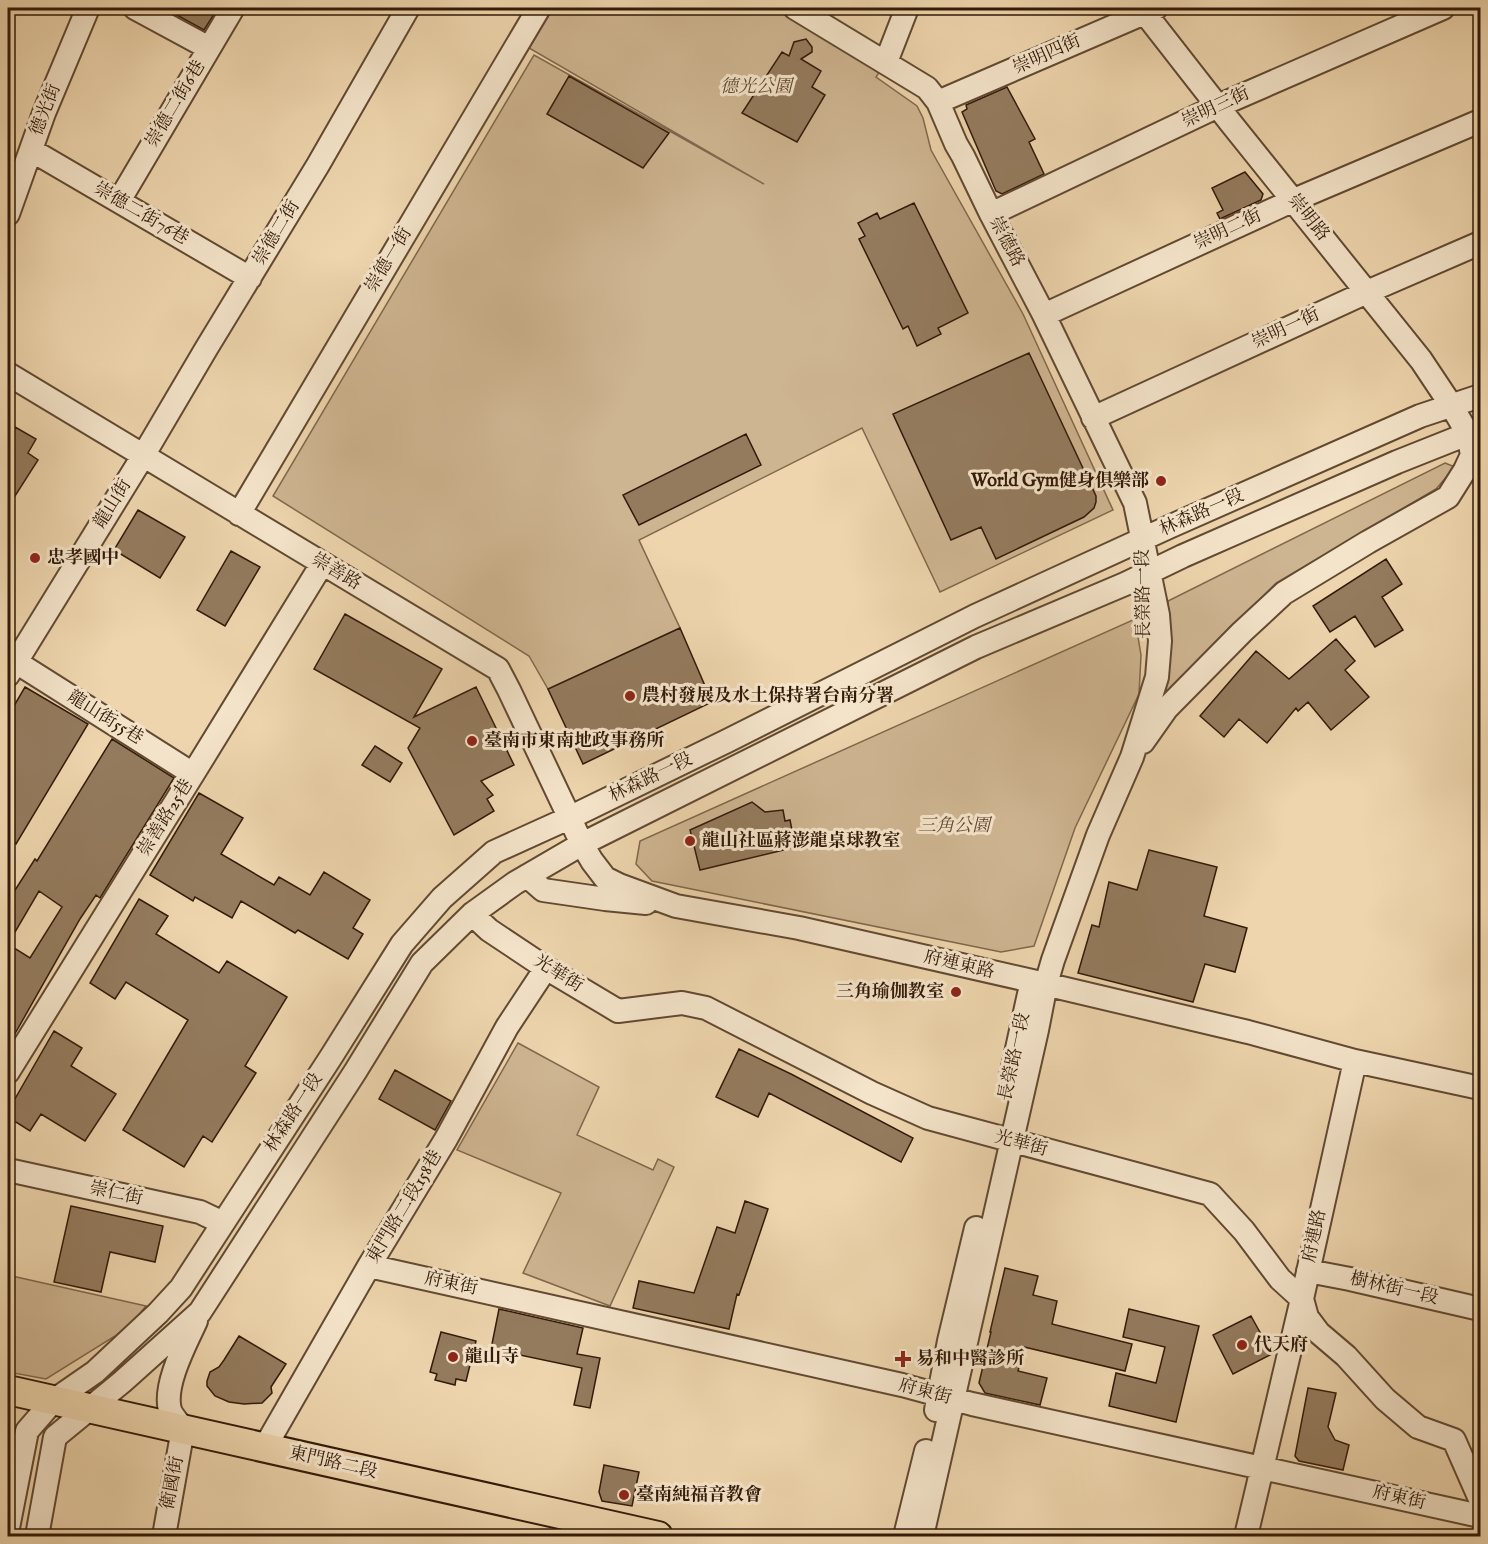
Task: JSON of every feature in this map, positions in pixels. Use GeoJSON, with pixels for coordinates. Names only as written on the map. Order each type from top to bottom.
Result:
{"type":"FeatureCollection","features":[{"type":"Feature","properties":{"kind":"main road","name":"東門路二段"},"geometry":{"type":"LineString","coordinates":[[8,1390],[658,1536]]}},
{"type":"Feature","properties":{"kind":"street","name":"德光街"},"geometry":{"type":"LineString","coordinates":[[8,213],[44,113],[88,8]]}},
{"type":"Feature","properties":{"kind":"street"},"geometry":{"type":"LineString","coordinates":[[135,8],[209,48]]}},
{"type":"Feature","properties":{"kind":"street","name":"崇德二街6巷"},"geometry":{"type":"LineString","coordinates":[[119,201],[233,8]]}},
{"type":"Feature","properties":{"kind":"street","name":"崇德一街"},"geometry":{"type":"LineString","coordinates":[[239,514],[539,8]]}},
{"type":"Feature","properties":{"kind":"street","name":"崇德路"},"geometry":{"type":"LineString","coordinates":[[795,8],[927,88],[938,102],[956,144],[1044,315],[1135,503],[1143,540]]}},
{"type":"Feature","properties":{"kind":"street"},"geometry":{"type":"LineString","coordinates":[[886,62],[907,8]]}},
{"type":"Feature","properties":{"kind":"street","name":"崇明三街"},"geometry":{"type":"LineString","coordinates":[[991,214],[1218,105],[1443,8]]}},
{"type":"Feature","properties":{"kind":"street","name":"崇明路"},"geometry":{"type":"LineString","coordinates":[[1147,9],[1218,105],[1421,360],[1451,405],[1476,432]]}},
{"type":"Feature","properties":{"kind":"street","name":"崇明四街"},"geometry":{"type":"LineString","coordinates":[[938,102],[1147,9]]}},
{"type":"Feature","properties":{"kind":"street","name":"崇德二街"},"geometry":{"type":"LineString","coordinates":[[143,456],[318,165],[401,10]]}},
{"type":"Feature","properties":{"kind":"street","name":"崇明二街"},"geometry":{"type":"LineString","coordinates":[[1044,315],[1294,200],[1480,121]]}},
{"type":"Feature","properties":{"kind":"street","name":"崇德二街76巷"},"geometry":{"type":"LineString","coordinates":[[31,150],[250,278]]}},
{"type":"Feature","properties":{"kind":"street","name":"崇明一街"},"geometry":{"type":"LineString","coordinates":[[1093,418],[1367,292],[1480,243]]}},
{"type":"Feature","properties":{"kind":"street","name":"崇善路"},"geometry":{"type":"LineString","coordinates":[[8,374],[498,669],[582,844]]}},
{"type":"Feature","properties":{"kind":"street","name":"林森路一段"},"geometry":{"type":"LineString","coordinates":[[1451,405],[1480,388]]}},
{"type":"Feature","properties":{"kind":"street","name":"林森路一段"},"geometry":{"type":"LineString","coordinates":[[8,1528],[27,1431],[53,1401],[95,1372],[158,1313],[181,1288],[402,944],[442,898],[494,852],[727,741],[975,616],[1420,416],[1480,396]]}},
{"type":"Feature","properties":{"kind":"street"},"geometry":{"type":"LineString","coordinates":[[1132,758],[1167,708],[1284,593],[1448,497],[1472,455],[1476,432]]}},
{"type":"Feature","properties":{"kind":"street","name":"林森路一段"},"geometry":{"type":"LineString","coordinates":[[37,1536],[55,1437],[122,1382],[200,1312],[423,963],[472,914],[515,883],[582,844],[976,647],[1397,462],[1476,432]]}},
{"type":"Feature","properties":{"kind":"street","name":"龍山街"},"geometry":{"type":"LineString","coordinates":[[12,669],[143,456]]}},
{"type":"Feature","properties":{"kind":"street","name":"長榮路一段"},"geometry":{"type":"LineString","coordinates":[[922,1536],[946,1398],[949,1341],[1005,1139],[1039,982],[1083,835],[1143,695],[1146,574],[1143,540]]}},
{"type":"Feature","properties":{"kind":"street","name":"崇善路25巷"},"geometry":{"type":"LineString","coordinates":[[8,1072],[322,564]]}},
{"type":"Feature","properties":{"kind":"street","name":"長榮路一段"},"geometry":{"type":"LineString","coordinates":[[1039,982],[1053,960],[1098,835],[1132,758],[1157,677],[1160,641],[1158,615],[1146,574]]}},
{"type":"Feature","properties":{"kind":"street","name":"龍山街55巷"},"geometry":{"type":"LineString","coordinates":[[12,669],[193,774]]}},
{"type":"Feature","properties":{"kind":"street","name":"府連東路"},"geometry":{"type":"LineString","coordinates":[[582,844],[604,878],[676,906],[799,928],[1039,982],[1248,1032],[1355,1061]]}},
{"type":"Feature","properties":{"kind":"street"},"geometry":{"type":"LineString","coordinates":[[527,876],[543,890],[676,906]]}},
{"type":"Feature","properties":{"kind":"street","name":"光華街"},"geometry":{"type":"LineString","coordinates":[[472,914],[489,930],[546,968],[618,1011],[682,1003],[706,1008],[881,1097],[928,1118],[1210,1194],[1244,1231],[1280,1279],[1302,1299],[1307,1317],[1319,1333],[1346,1356],[1385,1399],[1418,1427],[1454,1440],[1480,1501]]}},
{"type":"Feature","properties":{"kind":"street","name":"東門路二段158巷"},"geometry":{"type":"LineString","coordinates":[[265,1447],[446,1138],[507,1027],[546,968]]}},
{"type":"Feature","properties":{"kind":"street"},"geometry":{"type":"LineString","coordinates":[[1355,1061],[1480,1088]]}},
{"type":"Feature","properties":{"kind":"street","name":"府連路"},"geometry":{"type":"LineString","coordinates":[[1246,1536],[1355,1061]]}},
{"type":"Feature","properties":{"kind":"street","name":"崇仁街"},"geometry":{"type":"LineString","coordinates":[[8,1170],[200,1212],[223,1223]]}},
{"type":"Feature","properties":{"kind":"street","name":"府東街"},"geometry":{"type":"LineString","coordinates":[[369,1266],[902,1385],[946,1398],[1262,1467],[1480,1501]]}},
{"type":"Feature","properties":{"kind":"street","name":"樹林街一段"},"geometry":{"type":"LineString","coordinates":[[1308,1271],[1480,1309]]}},
{"type":"Feature","properties":{"kind":"street"},"geometry":{"type":"LineString","coordinates":[[183,1429],[170,1410],[170,1382],[200,1312]]}},
{"type":"Feature","properties":{"kind":"street","name":"長榮路一段"},"geometry":{"type":"LineString","coordinates":[[905,1536],[933,1425],[946,1398]]}},
{"type":"Feature","properties":{"kind":"street","name":"衛國街"},"geometry":{"type":"LineString","coordinates":[[164,1536],[183,1429]]}},
{"type":"Feature","properties":{"kind":"green space","name":"德光公園"},"geometry":{"type":"Polygon","coordinates":[[[553,8],[778,8],[882,68],[876,77],[917,106],[923,118],[931,150],[1023,314],[1113,510],[940,592],[862,428],[639,540],[680,628],[548,689],[529,656],[273,496],[534,55],[764,184],[529,48],[553,8]]]}},
{"type":"Feature","properties":{"kind":"green space"},"geometry":{"type":"Polygon","coordinates":[[[1445,463],[1455,467],[1436,489],[1276,583],[1169,695],[1159,697],[1168,665],[1168,601],[1445,463]]]}},
{"type":"Feature","properties":{"kind":"green space","name":"三角公園"},"geometry":{"type":"Polygon","coordinates":[[[1135,619],[1141,655],[1139,694],[1075,828],[1034,946],[1001,952],[652,881],[636,864],[640,841],[1135,619]]]}},
{"type":"Feature","properties":{"kind":"green space"},"geometry":{"type":"Polygon","coordinates":[[[518,1043],[599,1087],[577,1135],[653,1170],[658,1159],[674,1167],[610,1306],[523,1273],[561,1193],[457,1150],[518,1043]]]}},
{"type":"Feature","properties":{"kind":"green space"},"geometry":{"type":"Polygon","coordinates":[[[12,1276],[146,1306],[128,1328],[46,1379],[8,1372],[8,1296],[12,1276]]]}},
{"type":"Feature","properties":{"kind":"building"},"geometry":{"type":"Polygon","coordinates":[[[164,8],[218,8],[204,30],[164,8]]]}},
{"type":"Feature","properties":{"kind":"building"},"geometry":{"type":"Polygon","coordinates":[[[806,39],[812,47],[812,52],[801,59],[821,71],[812,87],[825,95],[797,142],[742,113],[782,52],[789,56],[794,42],[806,39]]]}},
{"type":"Feature","properties":{"kind":"building"},"geometry":{"type":"Polygon","coordinates":[[[569,76],[669,133],[643,168],[547,114],[569,76]]]}},
{"type":"Feature","properties":{"kind":"building"},"geometry":{"type":"Polygon","coordinates":[[[1007,87],[1035,139],[1029,142],[1044,174],[1002,194],[996,191],[962,112],[967,109],[966,105],[1007,87]]]}},
{"type":"Feature","properties":{"kind":"building"},"geometry":{"type":"Polygon","coordinates":[[[1245,172],[1263,194],[1261,200],[1220,219],[1217,213],[1223,210],[1212,188],[1245,172]]]}},
{"type":"Feature","properties":{"kind":"building"},"geometry":{"type":"Polygon","coordinates":[[[914,203],[968,313],[938,328],[941,334],[917,346],[908,326],[903,329],[859,239],[865,236],[858,223],[877,213],[880,219],[914,203]]]}},
{"type":"Feature","properties":{"kind":"building"},"geometry":{"type":"Polygon","coordinates":[[[1029,353],[1096,496],[1096,502],[1094,508],[1084,517],[996,559],[981,527],[951,540],[893,414],[1029,353]]]}},
{"type":"Feature","properties":{"kind":"building"},"geometry":{"type":"Polygon","coordinates":[[[15,427],[36,439],[28,453],[38,460],[8,507],[8,440],[15,427]]]}},
{"type":"Feature","properties":{"kind":"building"},"geometry":{"type":"Polygon","coordinates":[[[746,434],[761,465],[639,525],[623,495],[746,434]]]}},
{"type":"Feature","properties":{"kind":"building"},"geometry":{"type":"Polygon","coordinates":[[[138,510],[185,537],[160,578],[114,550],[138,510]]]}},
{"type":"Feature","properties":{"kind":"building"},"geometry":{"type":"Polygon","coordinates":[[[231,551],[260,567],[225,626],[197,610],[231,551]]]}},
{"type":"Feature","properties":{"kind":"building"},"geometry":{"type":"Polygon","coordinates":[[[1386,559],[1402,584],[1382,597],[1403,630],[1375,647],[1355,616],[1330,632],[1313,606],[1386,559]]]}},
{"type":"Feature","properties":{"kind":"building"},"geometry":{"type":"Polygon","coordinates":[[[345,614],[442,669],[414,717],[476,687],[514,765],[481,781],[493,795],[487,799],[494,811],[454,835],[408,748],[420,728],[314,669],[345,614]]]}},
{"type":"Feature","properties":{"kind":"building","name":"農村發展及水土保持署台南分署"},"geometry":{"type":"Polygon","coordinates":[[[680,628],[712,702],[583,764],[548,689],[680,628]]]}},
{"type":"Feature","properties":{"kind":"building"},"geometry":{"type":"Polygon","coordinates":[[[1336,639],[1355,661],[1345,670],[1369,697],[1331,730],[1308,702],[1298,711],[1296,708],[1267,743],[1239,719],[1224,737],[1200,716],[1256,651],[1289,679],[1336,639]]]}},
{"type":"Feature","properties":{"kind":"building"},"geometry":{"type":"Polygon","coordinates":[[[25,687],[88,724],[16,844],[8,839],[8,716],[25,687]]]}},
{"type":"Feature","properties":{"kind":"building"},"geometry":{"type":"Polygon","coordinates":[[[112,739],[174,778],[100,898],[96,895],[80,919],[8,1046],[8,901],[35,859],[37,861],[112,739]],[[39,891],[8,944],[30,958],[62,907],[39,891]]]}},
{"type":"Feature","properties":{"kind":"building"},"geometry":{"type":"Polygon","coordinates":[[[375,746],[402,763],[390,782],[362,765],[375,746]]]}},
{"type":"Feature","properties":{"kind":"building"},"geometry":{"type":"Polygon","coordinates":[[[199,793],[243,818],[221,854],[274,885],[279,877],[310,895],[324,872],[370,900],[353,928],[363,934],[348,959],[298,930],[295,933],[241,901],[232,918],[195,897],[193,901],[150,875],[199,793]]]}},
{"type":"Feature","properties":{"kind":"building"},"geometry":{"type":"Polygon","coordinates":[[[752,802],[765,812],[783,810],[785,821],[790,820],[793,835],[788,835],[792,848],[700,870],[690,830],[752,802]]]}},
{"type":"Feature","properties":{"kind":"building"},"geometry":{"type":"Polygon","coordinates":[[[1149,850],[1217,867],[1204,916],[1247,928],[1235,972],[1205,964],[1193,1002],[1078,973],[1092,925],[1099,927],[1109,882],[1137,890],[1149,850]]]}},
{"type":"Feature","properties":{"kind":"building"},"geometry":{"type":"Polygon","coordinates":[[[139,899],[168,916],[156,934],[219,973],[227,961],[287,997],[245,1066],[256,1073],[212,1142],[203,1136],[184,1167],[123,1130],[188,1020],[126,982],[115,999],[90,983],[139,899]]]}},
{"type":"Feature","properties":{"kind":"building"},"geometry":{"type":"Polygon","coordinates":[[[54,1031],[82,1048],[71,1066],[116,1094],[85,1141],[41,1114],[30,1131],[8,1117],[8,1111],[54,1031]]]}},
{"type":"Feature","properties":{"kind":"building"},"geometry":{"type":"Polygon","coordinates":[[[739,1049],[913,1138],[901,1162],[769,1093],[758,1117],[716,1097],[739,1049]]]}},
{"type":"Feature","properties":{"kind":"building"},"geometry":{"type":"Polygon","coordinates":[[[395,1070],[451,1101],[435,1130],[379,1099],[395,1070]]]}},
{"type":"Feature","properties":{"kind":"building"},"geometry":{"type":"Polygon","coordinates":[[[745,1201],[768,1209],[739,1295],[737,1294],[729,1329],[633,1308],[639,1281],[694,1293],[717,1227],[735,1233],[745,1201]]]}},
{"type":"Feature","properties":{"kind":"building"},"geometry":{"type":"Polygon","coordinates":[[[71,1206],[163,1226],[155,1262],[110,1252],[101,1292],[54,1282],[71,1206]]]}},
{"type":"Feature","properties":{"kind":"building"},"geometry":{"type":"Polygon","coordinates":[[[1005,1268],[1038,1276],[1033,1295],[1057,1301],[1052,1324],[1132,1344],[1125,1371],[1024,1347],[1018,1371],[1047,1378],[1040,1405],[985,1393],[979,1383],[1005,1268]]]}},
{"type":"Feature","properties":{"kind":"building"},"geometry":{"type":"Polygon","coordinates":[[[499,1309],[583,1328],[577,1354],[600,1358],[590,1408],[574,1405],[582,1368],[491,1349],[499,1309]]]}},
{"type":"Feature","properties":{"kind":"building"},"geometry":{"type":"Polygon","coordinates":[[[1129,1309],[1199,1326],[1176,1422],[1109,1406],[1116,1373],[1156,1383],[1165,1347],[1123,1337],[1129,1309]]]}},
{"type":"Feature","properties":{"kind":"building","name":"代天府"},"geometry":{"type":"Polygon","coordinates":[[[1251,1316],[1272,1354],[1233,1374],[1213,1335],[1251,1316]]]}},
{"type":"Feature","properties":{"kind":"building","name":"龍山寺"},"geometry":{"type":"Polygon","coordinates":[[[441,1332],[476,1341],[466,1381],[456,1379],[455,1385],[435,1380],[437,1374],[430,1372],[441,1332]]]}},
{"type":"Feature","properties":{"kind":"building"},"geometry":{"type":"Polygon","coordinates":[[[239,1336],[286,1364],[271,1387],[272,1393],[262,1403],[229,1402],[215,1396],[207,1386],[210,1372],[219,1367],[239,1336]]]}},
{"type":"Feature","properties":{"kind":"building"},"geometry":{"type":"Polygon","coordinates":[[[1308,1388],[1336,1393],[1328,1427],[1335,1440],[1349,1445],[1343,1470],[1299,1461],[1295,1456],[1308,1388]]]}},
{"type":"Feature","properties":{"kind":"building"},"geometry":{"type":"Polygon","coordinates":[[[604,1465],[639,1472],[632,1506],[602,1501],[599,1492],[604,1465]]]}},
{"type":"Feature","properties":{"kind":"place","name":"World Gym健身俱樂部"},"geometry":{"type":"Point","coordinates":[1161,481]}},
{"type":"Feature","properties":{"kind":"place","name":"忠孝國中"},"geometry":{"type":"Point","coordinates":[35,558]}},
{"type":"Feature","properties":{"kind":"place","name":"農村發展及水土保持署台南分署"},"geometry":{"type":"Point","coordinates":[630,696]}},
{"type":"Feature","properties":{"kind":"place","name":"臺南市東南地政事務所"},"geometry":{"type":"Point","coordinates":[472,741]}},
{"type":"Feature","properties":{"kind":"place","name":"龍山社區蔣澎龍桌球教室"},"geometry":{"type":"Point","coordinates":[690,841]}},
{"type":"Feature","properties":{"kind":"place","name":"三角瑜伽教室"},"geometry":{"type":"Point","coordinates":[956,992]}},
{"type":"Feature","properties":{"kind":"place","name":"代天府"},"geometry":{"type":"Point","coordinates":[1242,1345]}},
{"type":"Feature","properties":{"kind":"place","name":"龍山寺"},"geometry":{"type":"Point","coordinates":[453,1357]}},
{"type":"Feature","properties":{"kind":"place","name":"易和中醫診所"},"geometry":{"type":"Point","coordinates":[903,1359]}},
{"type":"Feature","properties":{"kind":"place","name":"臺南純福音教會"},"geometry":{"type":"Point","coordinates":[624,1495]}}]}
